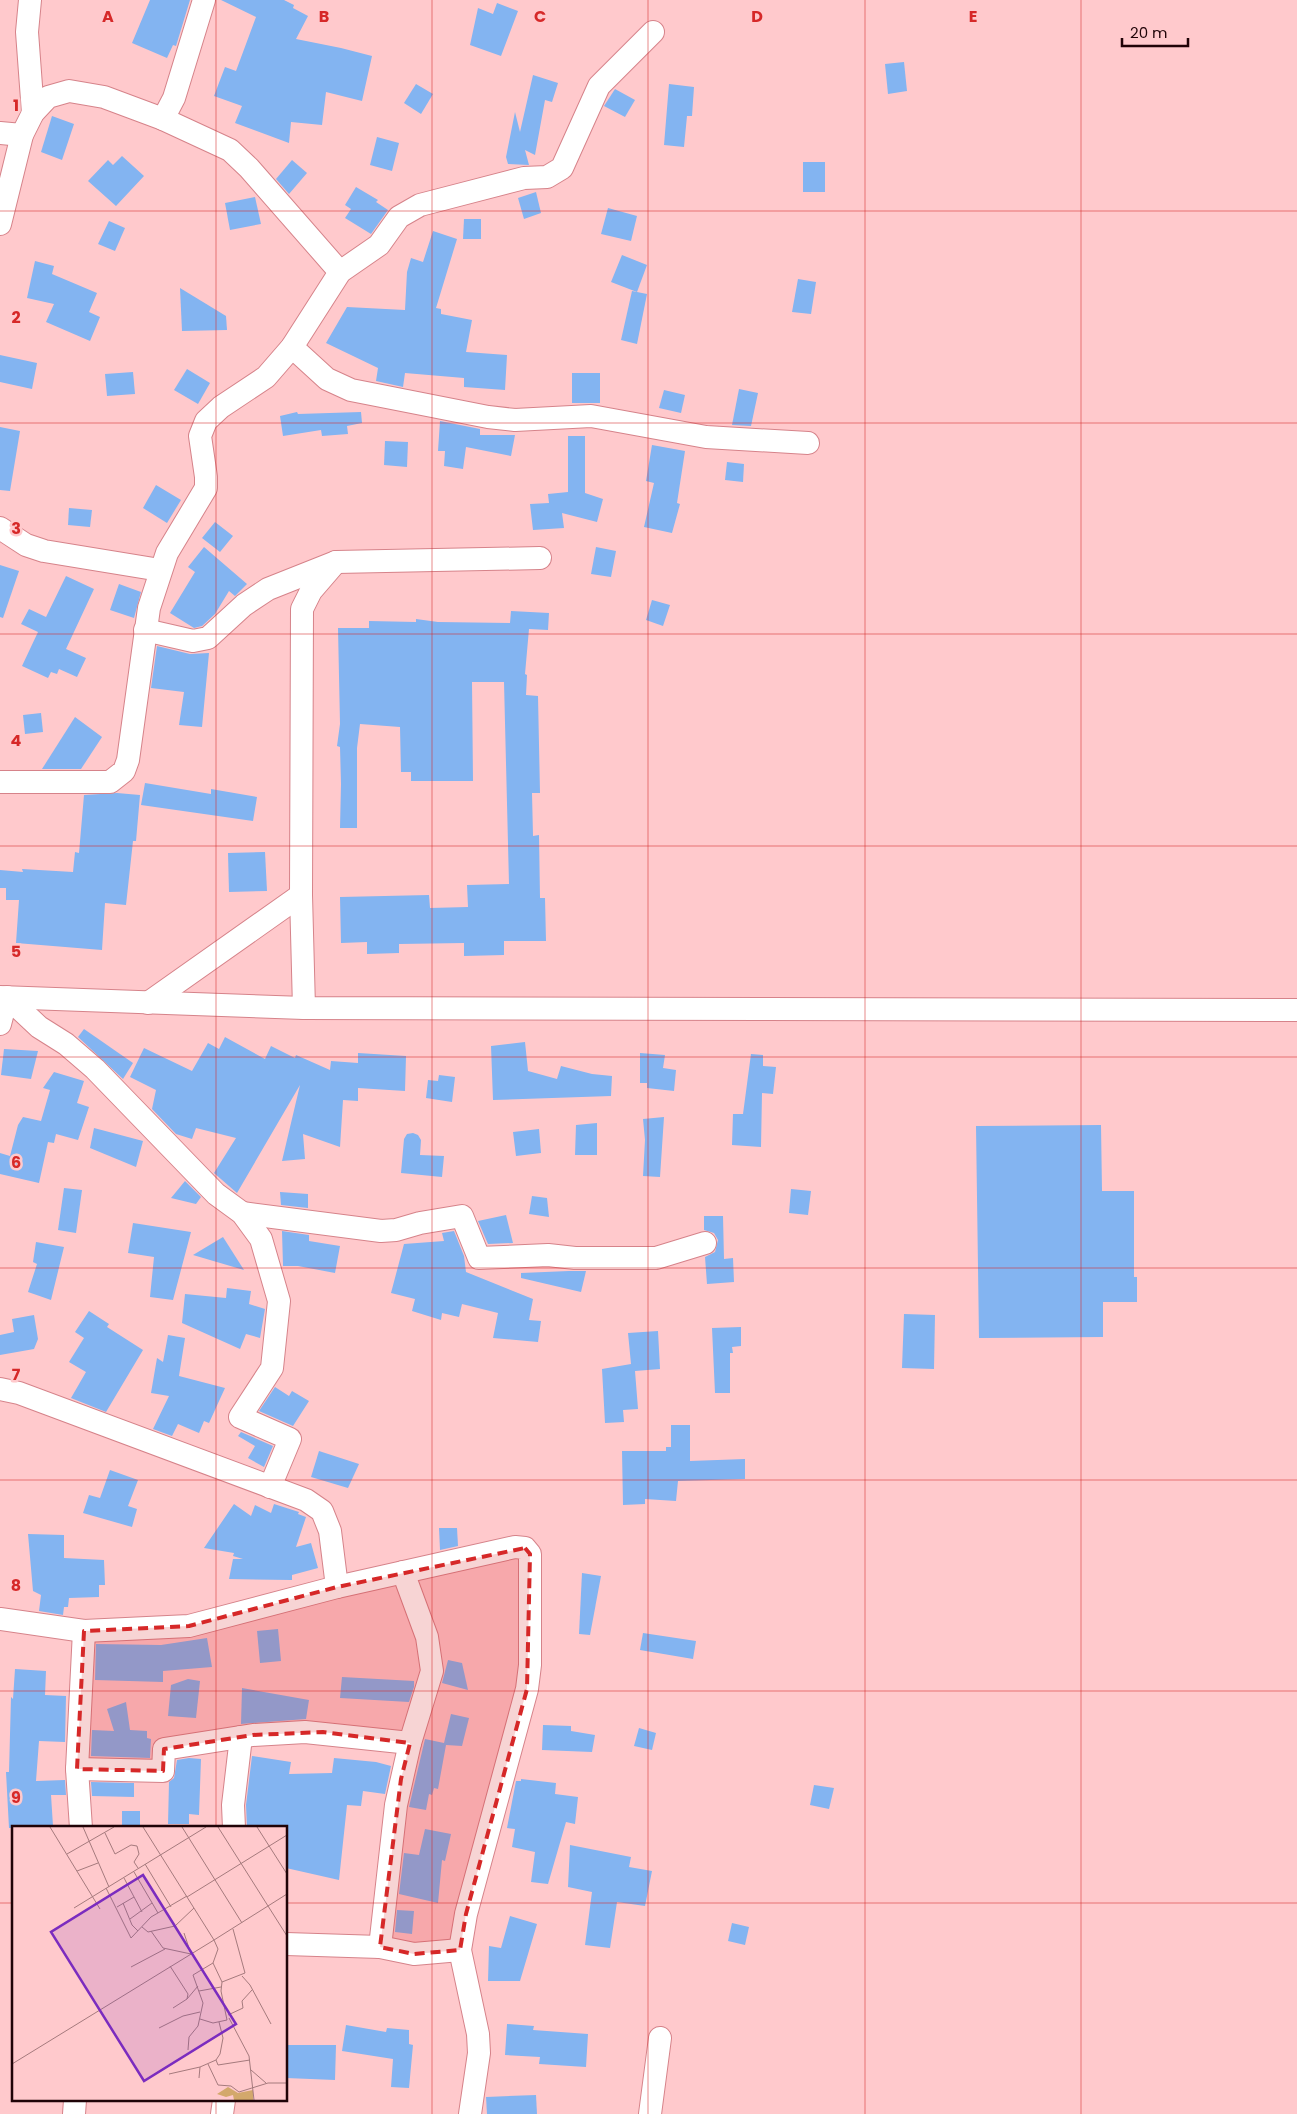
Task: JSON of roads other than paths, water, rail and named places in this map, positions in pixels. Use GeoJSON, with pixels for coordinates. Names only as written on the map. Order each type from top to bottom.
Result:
{"type":"FeatureCollection","features":[{"type":"Feature","properties":{"kind":"street"},"geometry":{"type":"LineString","coordinates":[[30,0],[27,32],[33,113]]}},
{"type":"Feature","properties":{"kind":"street"},"geometry":{"type":"LineString","coordinates":[[162,119],[174,98],[204,0]]}},
{"type":"Feature","properties":{"kind":"street"},"geometry":{"type":"LineString","coordinates":[[0,782],[110,782],[124,770],[128,760],[146,630],[160,570],[167,553],[206,488],[200,436],[206,421],[221,408],[266,377],[292,347],[340,272],[379,245],[399,217],[420,205],[524,178],[547,177],[562,168],[598,86],[653,32]]}},
{"type":"Feature","properties":{"kind":"street"},"geometry":{"type":"LineString","coordinates":[[0,224],[11,134],[48,97],[69,91],[104,98],[162,119],[230,150],[249,168],[340,272]]}},
{"type":"Feature","properties":{"kind":"street"},"geometry":{"type":"LineString","coordinates":[[292,347],[327,379],[351,390],[488,417],[515,420],[591,416],[706,437],[808,443]]}},
{"type":"Feature","properties":{"kind":"street"},"geometry":{"type":"LineString","coordinates":[[0,528],[26,545],[44,551],[160,570]]}},
{"type":"Feature","properties":{"kind":"street"},"geometry":{"type":"LineString","coordinates":[[146,630],[193,641],[208,638],[244,605],[268,589],[336,562],[540,558]]}},
{"type":"Feature","properties":{"kind":"street"},"geometry":{"type":"LineString","coordinates":[[304,1008],[301,895],[302,609],[311,591],[336,562]]}},
{"type":"Feature","properties":{"kind":"street"},"geometry":{"type":"LineString","coordinates":[[148,1002],[301,895]]}},
{"type":"Feature","properties":{"kind":"street"},"geometry":{"type":"LineString","coordinates":[[3,997],[304,1008],[1297,1010]]}},
{"type":"Feature","properties":{"kind":"street"},"geometry":{"type":"LineString","coordinates":[[0,1024],[3,997]]}},
{"type":"Feature","properties":{"kind":"street"},"geometry":{"type":"LineString","coordinates":[[3,997],[39,1027],[66,1044],[95,1069],[216,1194],[242,1213],[261,1239],[279,1302],[272,1368],[240,1416],[290,1439],[270,1487]]}},
{"type":"Feature","properties":{"kind":"street"},"geometry":{"type":"LineString","coordinates":[[242,1213],[381,1231],[396,1230],[420,1223],[462,1216],[480,1258],[548,1255],[575,1258],[656,1258],[705,1243]]}},
{"type":"Feature","properties":{"kind":"street"},"geometry":{"type":"LineString","coordinates":[[0,1389],[20,1394],[306,1500],[322,1511],[330,1530],[338,1586]]}},
{"type":"Feature","properties":{"kind":"street"},"geometry":{"type":"LineString","coordinates":[[0,1619],[84,1631],[189,1626],[338,1586],[515,1547],[524,1548],[530,1554],[530,1665],[528,1689],[466,1914],[460,1950],[479,2053],[470,2114]]}},
{"type":"Feature","properties":{"kind":"street"},"geometry":{"type":"LineString","coordinates":[[380,1947],[396,1805],[410,1742],[432,1671],[427,1637],[403,1572]]}},
{"type":"Feature","properties":{"kind":"street"},"geometry":{"type":"LineString","coordinates":[[81,1826],[77,1769],[84,1631]]}},
{"type":"Feature","properties":{"kind":"street"},"geometry":{"type":"LineString","coordinates":[[77,1769],[163,1771],[164,1749],[241,1737],[323,1732],[410,1742]]}},
{"type":"Feature","properties":{"kind":"street"},"geometry":{"type":"LineString","coordinates":[[234,1826],[233,1805],[241,1737]]}},
{"type":"Feature","properties":{"kind":"street"},"geometry":{"type":"LineString","coordinates":[[288,1944],[380,1947],[414,1954],[460,1950]]}},
{"type":"Feature","properties":{"kind":"street"},"geometry":{"type":"LineString","coordinates":[[650,2114],[660,2038]]}}]}
